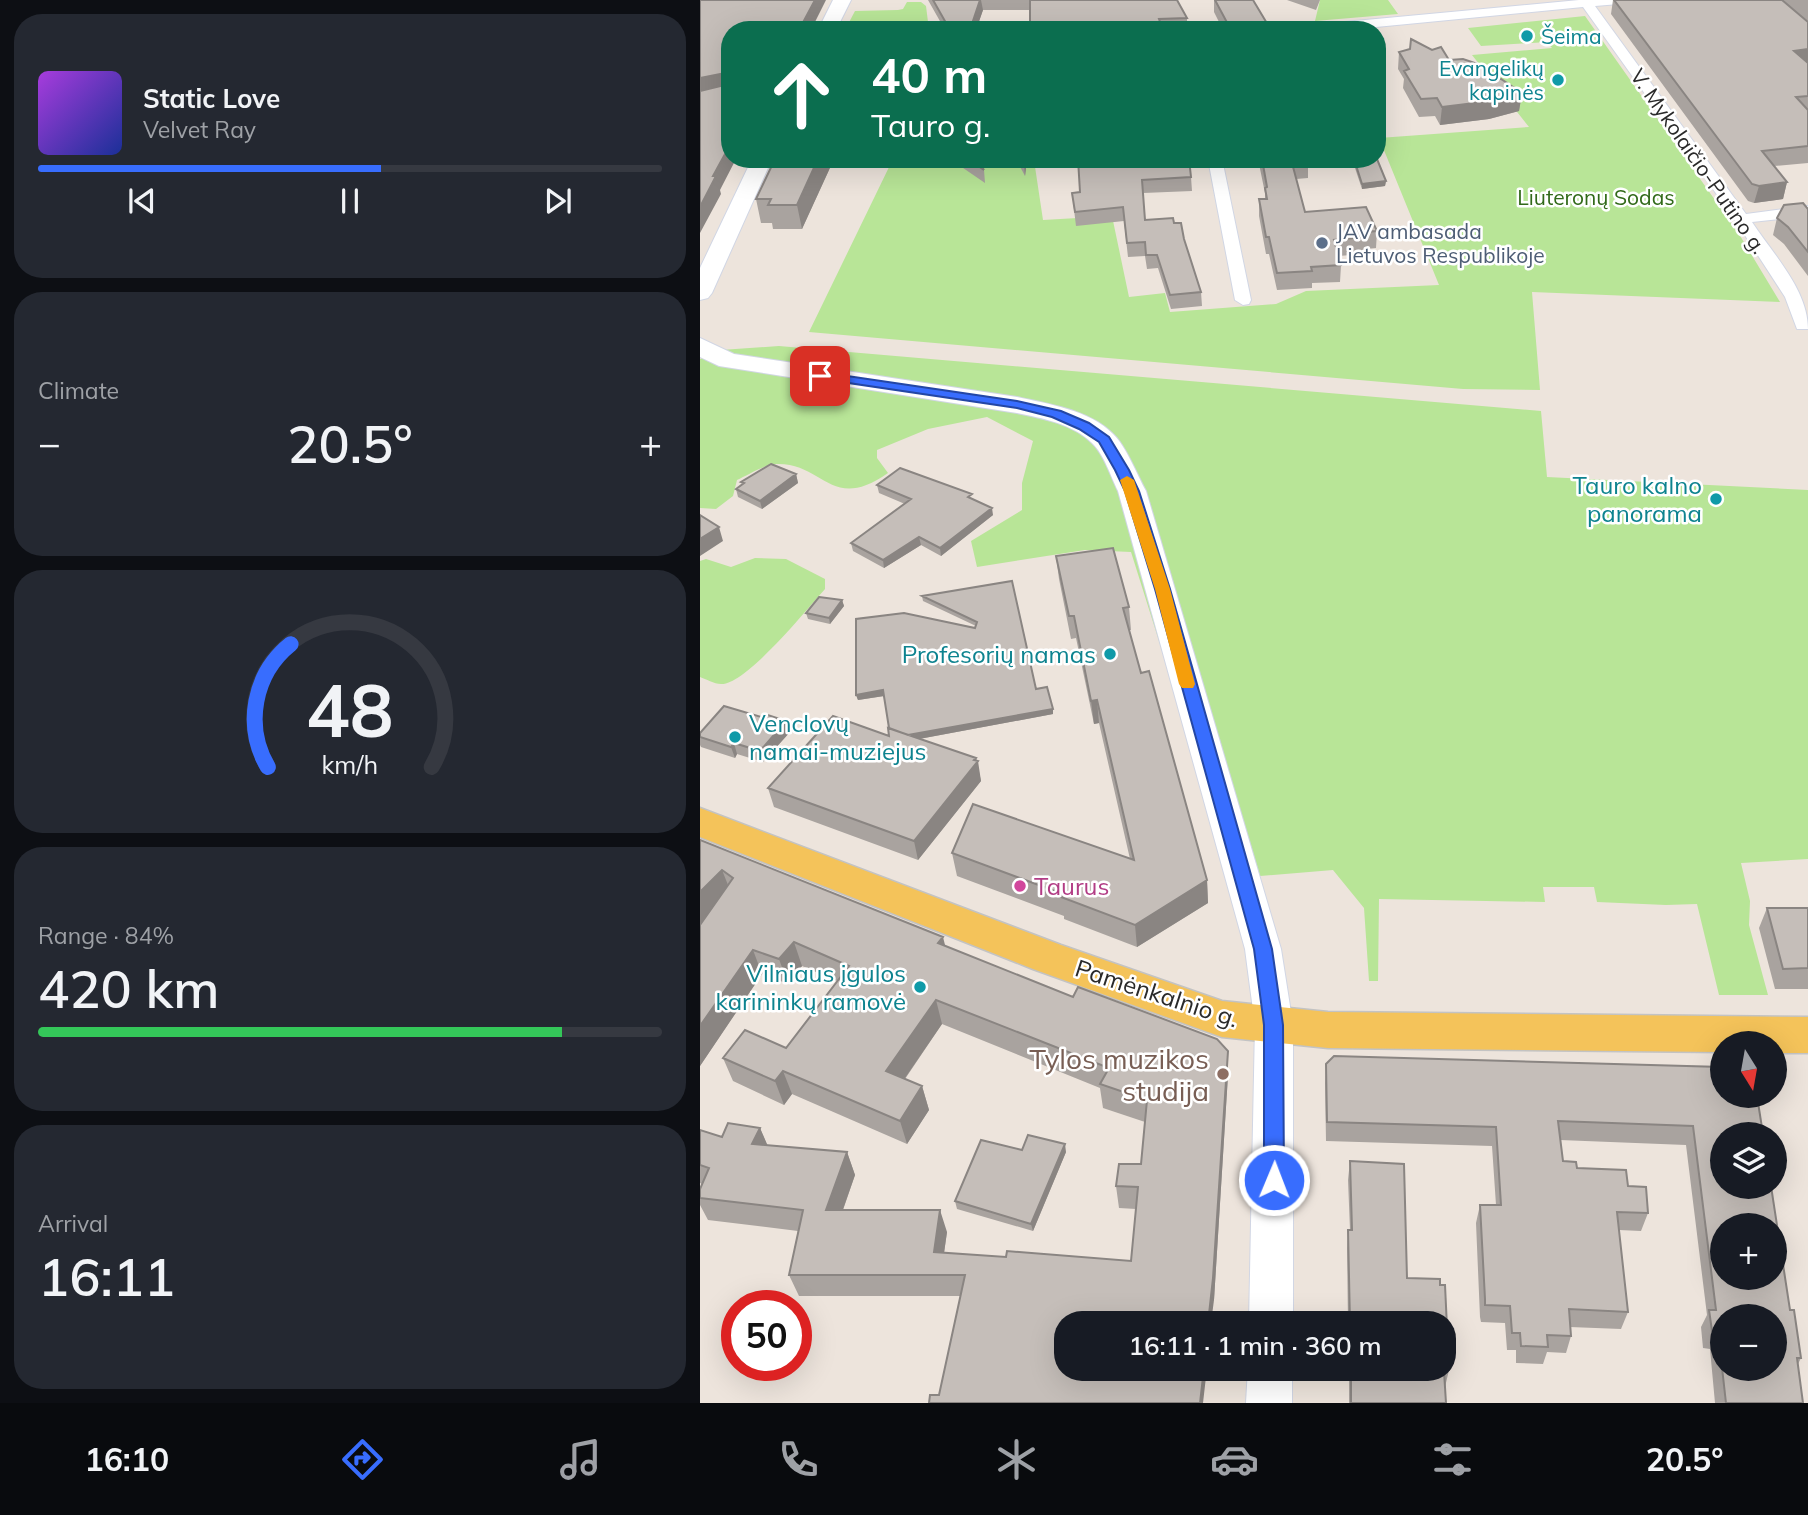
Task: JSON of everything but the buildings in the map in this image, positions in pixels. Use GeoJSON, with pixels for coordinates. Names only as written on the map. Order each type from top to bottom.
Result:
{"type":"FeatureCollection","features":[{"type":"Feature","properties":{"kind":"main road"},"geometry":{"type":"LineString","coordinates":[[832,21],[842,0]]}},
{"type":"Feature","properties":{"kind":"main road"},"geometry":{"type":"LineString","coordinates":[[700,293],[758,168]]}},
{"type":"Feature","properties":{"kind":"main road"},"geometry":{"type":"LineString","coordinates":[[700,345],[708,352],[728,361],[1017,405],[1056,414],[1084,426],[1104,439],[1132,491],[1263,949],[1274,1025],[1271,1311]]}},
{"type":"Feature","properties":{"kind":"main road","name":"Pamėnkalnio g."},"geometry":{"type":"LineString","coordinates":[[700,822],[1098,976],[1222,1019],[1328,1030],[1808,1035]]}},
{"type":"Feature","properties":{"kind":"main road"},"geometry":{"type":"LineString","coordinates":[[1269,1403],[1270,1381]]}},
{"type":"Feature","properties":{"kind":"street"},"geometry":{"type":"LineString","coordinates":[[1368,21],[1420,14],[1619,0]]}},
{"type":"Feature","properties":{"kind":"street","name":"V. Mykolaičio-Putino g."},"geometry":{"type":"LineString","coordinates":[[1586,3],[1742,219],[1793,297],[1803,325]]}},
{"type":"Feature","properties":{"kind":"street"},"geometry":{"type":"LineString","coordinates":[[1217,168],[1243,300]]}},
{"type":"Feature","properties":{"kind":"street"},"geometry":{"type":"LineString","coordinates":[[1742,219],[1808,211]]}},
{"type":"Feature","properties":{"kind":"green space"},"geometry":{"type":"Polygon","coordinates":[[[1320,0],[1388,0],[1398,14],[1315,21],[1320,0]]]}},
{"type":"Feature","properties":{"kind":"green space"},"geometry":{"type":"Polygon","coordinates":[[[907,2],[921,2],[926,6],[928,21],[850,21],[855,11],[903,9],[907,2]]]}},
{"type":"Feature","properties":{"kind":"green space","name":"Liuteronų Sodas"},"geometry":{"type":"Polygon","coordinates":[[[1585,16],[1739,234],[1780,302],[1532,292],[1540,390],[1463,389],[809,332],[889,168],[1035,168],[1043,220],[1112,216],[1129,297],[1165,293],[1170,312],[1276,304],[1306,291],[1439,285],[1386,155],[1386,137],[1529,127],[1472,55],[1552,48],[1547,42],[1481,46],[1468,28],[1585,16]]]}},
{"type":"Feature","properties":{"kind":"green space"},"geometry":{"type":"Polygon","coordinates":[[[779,346],[1541,411],[1547,477],[1808,490],[1808,859],[1741,863],[1750,901],[1749,925],[1768,995],[1719,995],[1697,904],[1597,902],[1594,887],[1543,887],[1545,902],[1379,899],[1378,981],[1369,981],[1364,908],[1333,870],[1260,876],[1195,658],[1164,657],[1131,552],[1085,550],[977,567],[971,541],[1022,510],[1022,483],[1033,441],[987,417],[928,429],[877,450],[877,458],[888,473],[869,484],[853,488],[840,487],[793,466],[772,464],[737,480],[733,496],[716,509],[700,508],[700,359],[721,350],[779,346]]]}},
{"type":"Feature","properties":{"kind":"green space"},"geometry":{"type":"Polygon","coordinates":[[[755,558],[786,559],[825,579],[825,589],[776,644],[745,673],[721,684],[700,677],[700,561],[706,559],[731,567],[755,558]]]}},
{"type":"Feature","properties":{"kind":"slow traffic"},"geometry":{"type":"LineString","coordinates":[[1127,480],[1162,589],[1187,684]]}},
{"type":"Feature","properties":{"kind":"place","name":"Šeima"},"geometry":{"type":"Point","coordinates":[1527,36]}},
{"type":"Feature","properties":{"kind":"place","name":"Evangelikų kapinės"},"geometry":{"type":"Point","coordinates":[1558,80]}},
{"type":"Feature","properties":{"kind":"place","name":"JAV ambasada Lietuvos Respublikoje"},"geometry":{"type":"Point","coordinates":[1322,243]}},
{"type":"Feature","properties":{"kind":"place","name":"Tauro kalno panorama"},"geometry":{"type":"Point","coordinates":[1716,499]}},
{"type":"Feature","properties":{"kind":"place","name":"Profesorių namas"},"geometry":{"type":"Point","coordinates":[1110,654]}},
{"type":"Feature","properties":{"kind":"place","name":"Venclovų namai-muziejus"},"geometry":{"type":"Point","coordinates":[735,737]}},
{"type":"Feature","properties":{"kind":"place","name":"Taurus"},"geometry":{"type":"Point","coordinates":[1020,886]}},
{"type":"Feature","properties":{"kind":"place","name":"Vilniaus įgulos karininkų ramovė"},"geometry":{"type":"Point","coordinates":[920,987]}},
{"type":"Feature","properties":{"kind":"place","name":"Tylos muzikos studija"},"geometry":{"type":"Point","coordinates":[1223,1074]}},
{"type":"Feature","properties":{"kind":"route"},"geometry":{"type":"LineString","coordinates":[[820,376],[1017,405],[1056,414],[1084,426],[1104,439],[1122,470],[1132,491],[1162,589],[1263,949],[1274,1025],[1274,1180]]}}]}
